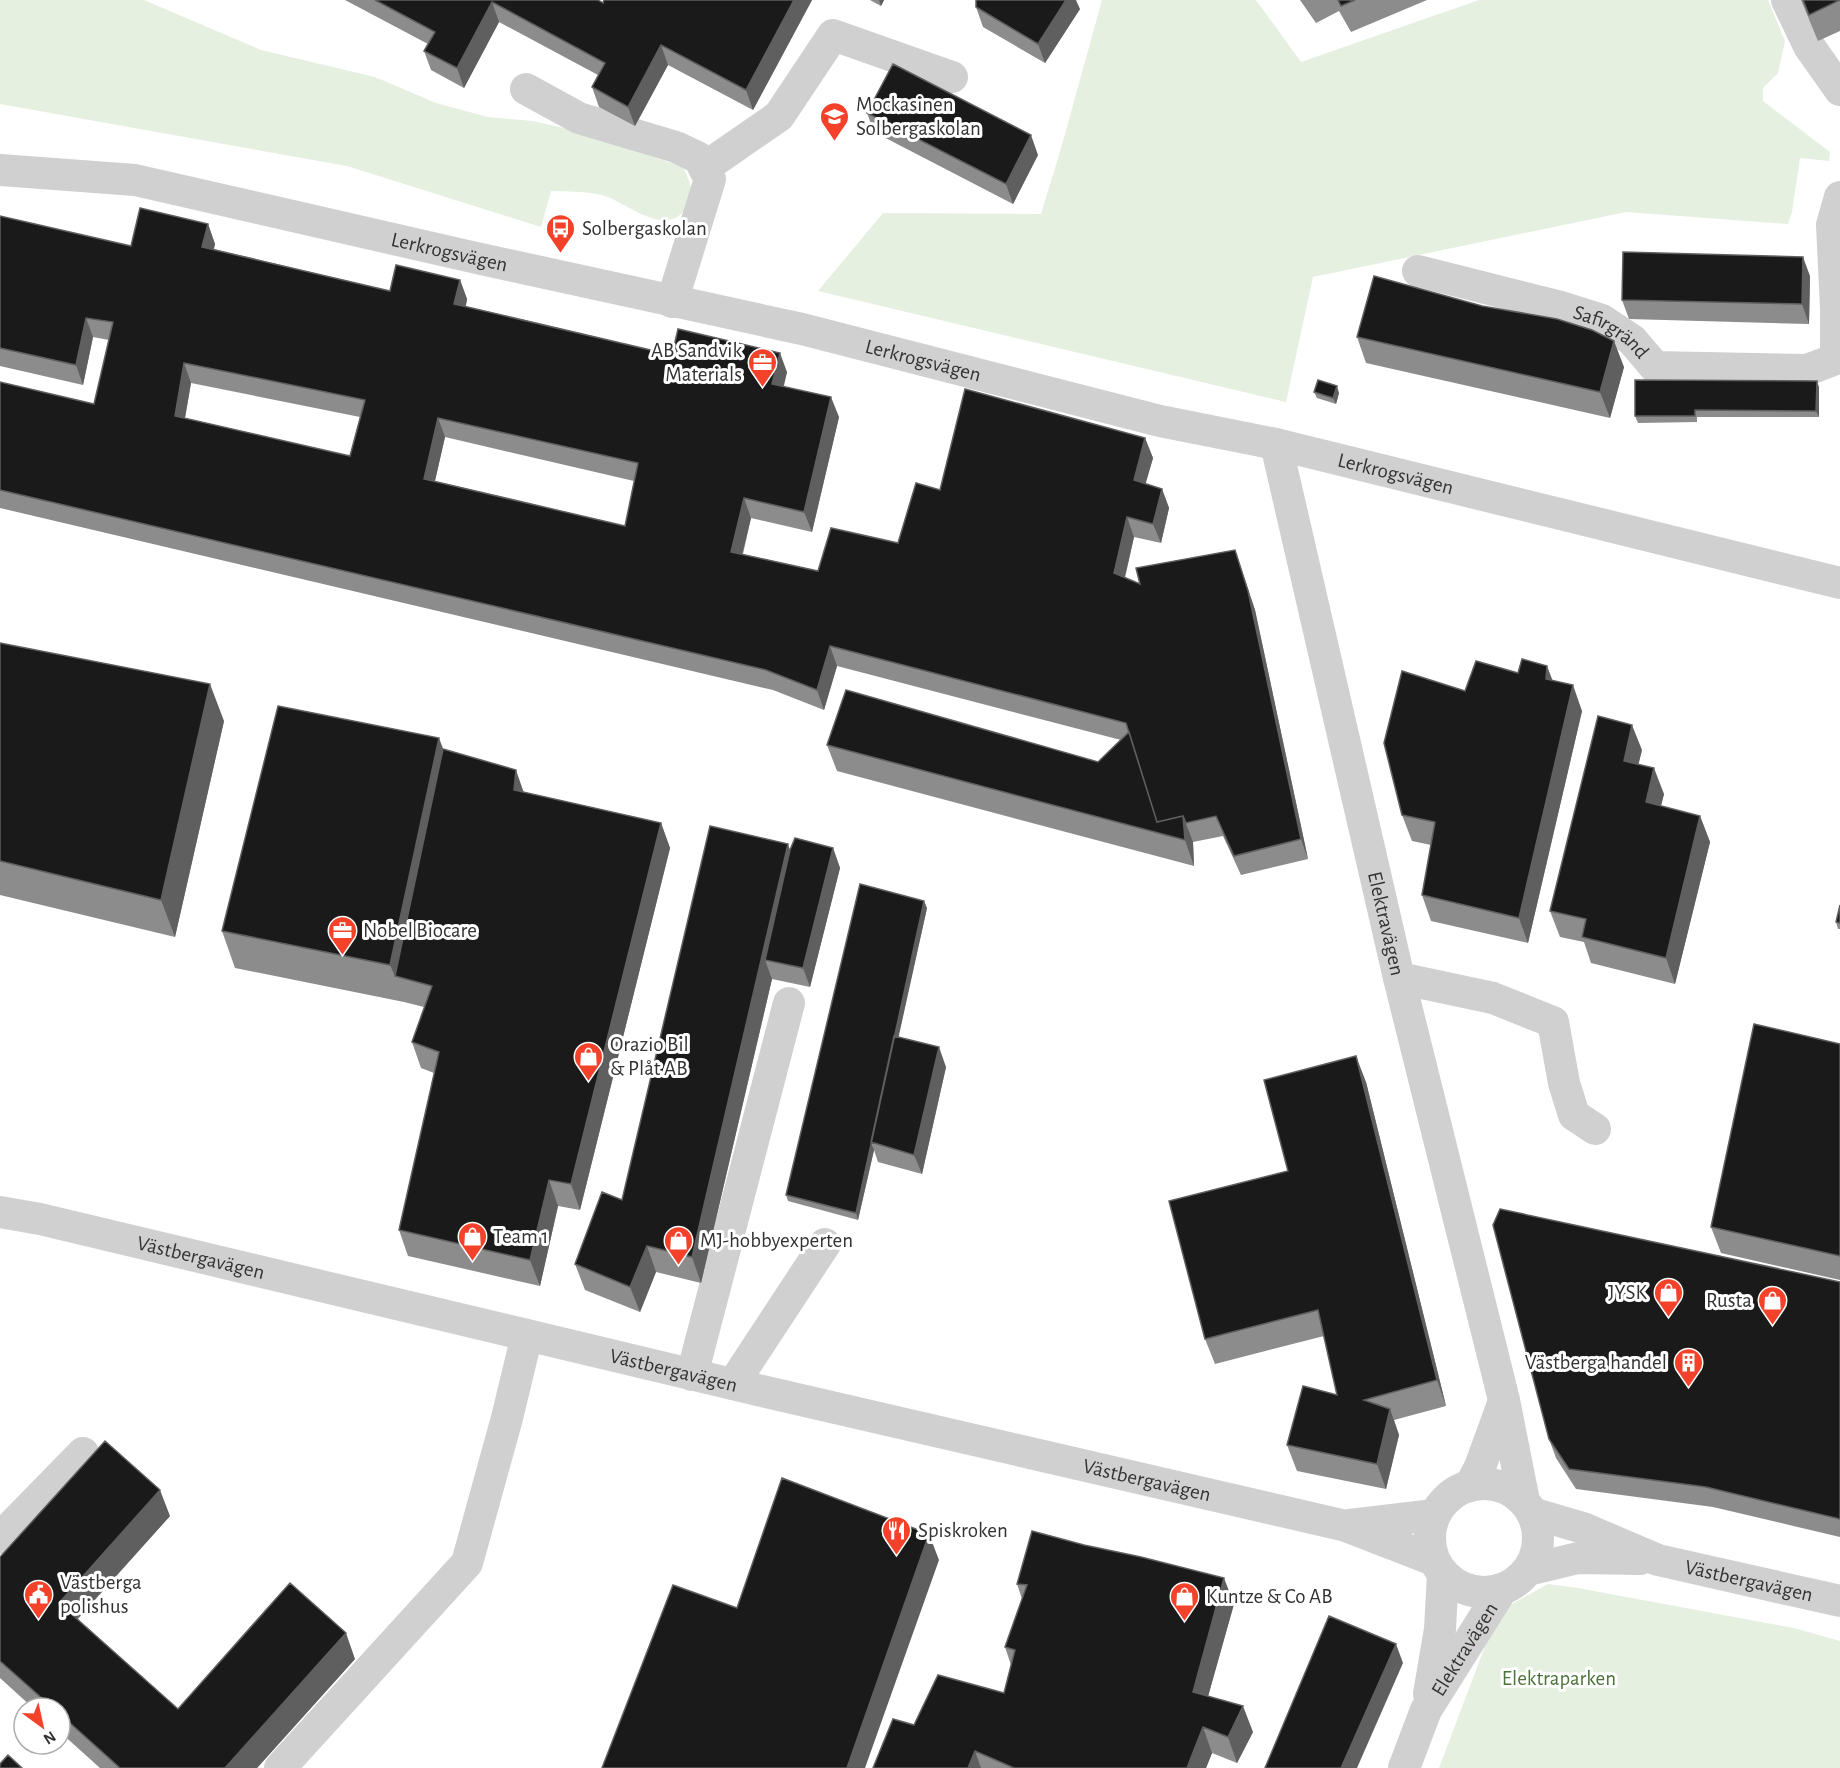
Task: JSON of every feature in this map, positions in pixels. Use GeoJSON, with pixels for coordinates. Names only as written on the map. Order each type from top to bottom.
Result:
{"type":"FeatureCollection","features":[{"type":"Feature","properties":{"kind":"street"},"geometry":{"type":"LineString","coordinates":[[1787,0],[1809,46],[1840,90]]}},
{"type":"Feature","properties":{"kind":"street"},"geometry":{"type":"LineString","coordinates":[[704,168],[779,116],[832,34],[952,77]]}},
{"type":"Feature","properties":{"kind":"street"},"geometry":{"type":"LineString","coordinates":[[526,89],[579,118],[676,147],[699,158],[710,179],[672,302]]}},
{"type":"Feature","properties":{"kind":"street","name":"Lerkrogsvägen"},"geometry":{"type":"LineString","coordinates":[[0,170],[135,180],[672,302],[802,329],[1160,421],[1276,444],[1840,583]]}},
{"type":"Feature","properties":{"kind":"street","name":"Safirgränd"},"geometry":{"type":"LineString","coordinates":[[1418,271],[1561,307],[1602,320],[1632,340],[1655,368],[1807,370],[1838,359],[1832,225],[1840,196]]}},
{"type":"Feature","properties":{"kind":"street","name":"Elektravägen"},"geometry":{"type":"LineString","coordinates":[[1276,444],[1399,978],[1504,1400],[1528,1507]]}},
{"type":"Feature","properties":{"kind":"street"},"geometry":{"type":"LineString","coordinates":[[1399,978],[1493,998],[1553,1022],[1564,1083],[1574,1115],[1595,1129]]}},
{"type":"Feature","properties":{"kind":"street"},"geometry":{"type":"LineString","coordinates":[[692,1374],[789,1003]]}},
{"type":"Feature","properties":{"kind":"street","name":"Västbergavägen"},"geometry":{"type":"LineString","coordinates":[[0,1212],[63,1224],[733,1384],[1346,1526],[1438,1567]]}},
{"type":"Feature","properties":{"kind":"street"},"geometry":{"type":"LineString","coordinates":[[733,1384],[825,1244]]}},
{"type":"Feature","properties":{"kind":"street"},"geometry":{"type":"LineString","coordinates":[[280,1768],[467,1563],[527,1335]]}},
{"type":"Feature","properties":{"kind":"street"},"geometry":{"type":"LineString","coordinates":[[1470,1486],[1480,1467],[1504,1400]]}},
{"type":"Feature","properties":{"kind":"street"},"geometry":{"type":"LineString","coordinates":[[0,1538],[83,1453]]}},
{"type":"Feature","properties":{"kind":"street"},"geometry":{"type":"LineString","coordinates":[[1485,1484],[1499,1486],[1512,1492],[1528,1507],[1537,1526],[1538,1541],[1528,1570],[1516,1581],[1502,1589],[1486,1592],[1470,1591],[1455,1584],[1438,1567],[1430,1545],[1430,1529],[1434,1515],[1443,1502],[1455,1492],[1470,1486],[1485,1484]]}},
{"type":"Feature","properties":{"kind":"street","name":"Västbergavägen"},"geometry":{"type":"LineString","coordinates":[[1528,1507],[1658,1560],[1840,1601]]}},
{"type":"Feature","properties":{"kind":"street","name":"Västbergavägen"},"geometry":{"type":"LineString","coordinates":[[1346,1526],[1434,1515]]}},
{"type":"Feature","properties":{"kind":"street","name":"Västbergavägen"},"geometry":{"type":"LineString","coordinates":[[1528,1570],[1578,1558],[1658,1560]]}},
{"type":"Feature","properties":{"kind":"street","name":"Elektravägen"},"geometry":{"type":"LineString","coordinates":[[1404,1768],[1426,1710],[1440,1629],[1438,1567]]}},
{"type":"Feature","properties":{"kind":"street","name":"Elektravägen"},"geometry":{"type":"LineString","coordinates":[[1426,1710],[1502,1589]]}},
{"type":"Feature","properties":{"kind":"green space"},"geometry":{"type":"Polygon","coordinates":[[[0,0],[144,0],[261,50],[375,77],[436,103],[488,117],[533,121],[577,131],[683,167],[690,184],[691,200],[685,210],[675,218],[665,220],[654,219],[597,194],[551,191],[541,227],[347,166],[0,104],[0,0]]]}},
{"type":"Feature","properties":{"kind":"green space"},"geometry":{"type":"Polygon","coordinates":[[[1102,0],[1256,0],[1301,62],[1479,0],[1768,0],[1785,41],[1778,73],[1763,88],[1763,101],[1830,152],[1829,161],[1800,158],[1788,224],[1626,212],[1313,277],[1286,402],[818,291],[883,213],[1041,214],[1102,0]]]}},
{"type":"Feature","properties":{"kind":"green space","name":"Elektraparken"},"geometry":{"type":"Polygon","coordinates":[[[1548,1584],[1794,1628],[1840,1641],[1840,1768],[1439,1768],[1490,1633],[1510,1605],[1548,1584]]]}},
{"type":"Feature","properties":{"kind":"building"},"geometry":{"type":"Polygon","coordinates":[[[375,0],[598,0],[603,3],[604,0],[794,0],[746,90],[661,45],[628,107],[592,87],[605,63],[492,2],[457,68],[424,51],[435,32],[375,0]]]}},
{"type":"Feature","properties":{"kind":"building"},"geometry":{"type":"Polygon","coordinates":[[[976,0],[1066,0],[1038,44],[976,7],[976,0]]]}},
{"type":"Feature","properties":{"kind":"building"},"geometry":{"type":"Polygon","coordinates":[[[1338,0],[1355,0],[1341,6],[1338,0]]]}},
{"type":"Feature","properties":{"kind":"building"},"geometry":{"type":"Polygon","coordinates":[[[1803,0],[1840,0],[1809,15],[1803,0]]]}},
{"type":"Feature","properties":{"kind":"building"},"geometry":{"type":"Polygon","coordinates":[[[893,64],[1031,135],[1006,184],[867,113],[893,64]]]}},
{"type":"Feature","properties":{"kind":"building"},"geometry":{"type":"Polygon","coordinates":[[[140,208],[208,224],[202,247],[390,291],[396,265],[460,280],[454,304],[672,355],[678,329],[780,353],[772,384],[831,397],[804,512],[744,498],[731,552],[818,571],[831,528],[898,543],[916,483],[940,490],[965,389],[1145,438],[1134,480],[1162,489],[1153,524],[1127,517],[1114,573],[1140,584],[1136,568],[1235,550],[1248,591],[1301,839],[1234,856],[1216,816],[1186,823],[1183,816],[1157,822],[1126,723],[830,646],[817,690],[766,670],[0,490],[0,382],[94,404],[113,322],[86,318],[76,365],[0,348],[0,216],[131,246],[140,208]],[[184,363],[175,416],[350,456],[365,400],[184,363]],[[438,418],[424,479],[625,526],[638,463],[438,418]]]}},
{"type":"Feature","properties":{"kind":"building"},"geometry":{"type":"Polygon","coordinates":[[[1623,252],[1803,257],[1802,304],[1622,300],[1623,252]]]}},
{"type":"Feature","properties":{"kind":"building"},"geometry":{"type":"Polygon","coordinates":[[[1374,276],[1482,306],[1557,319],[1592,330],[1614,341],[1600,392],[1357,337],[1374,276]]]}},
{"type":"Feature","properties":{"kind":"building"},"geometry":{"type":"Polygon","coordinates":[[[1318,380],[1337,386],[1333,398],[1314,392],[1318,380]]]}},
{"type":"Feature","properties":{"kind":"building"},"geometry":{"type":"Polygon","coordinates":[[[1635,380],[1817,381],[1816,411],[1695,410],[1695,416],[1635,416],[1635,380]]]}},
{"type":"Feature","properties":{"kind":"building"},"geometry":{"type":"Polygon","coordinates":[[[0,643],[210,684],[161,900],[0,861],[0,643]]]}},
{"type":"Feature","properties":{"kind":"building"},"geometry":{"type":"Polygon","coordinates":[[[1522,659],[1547,666],[1546,679],[1573,685],[1519,918],[1422,895],[1435,822],[1402,815],[1384,743],[1402,671],[1465,691],[1476,661],[1518,673],[1522,659]]]}},
{"type":"Feature","properties":{"kind":"building"},"geometry":{"type":"Polygon","coordinates":[[[846,690],[1098,762],[1129,732],[1157,822],[1183,816],[1185,840],[827,745],[846,690]]]}},
{"type":"Feature","properties":{"kind":"building"},"geometry":{"type":"Polygon","coordinates":[[[278,706],[439,738],[390,965],[222,931],[278,706]]]}},
{"type":"Feature","properties":{"kind":"building"},"geometry":{"type":"Polygon","coordinates":[[[1598,716],[1632,725],[1624,761],[1654,768],[1646,802],[1700,816],[1666,958],[1582,937],[1586,919],[1550,911],[1598,716]]]}},
{"type":"Feature","properties":{"kind":"building"},"geometry":{"type":"Polygon","coordinates":[[[443,749],[516,770],[514,790],[661,823],[571,1184],[549,1180],[530,1260],[399,1230],[439,1052],[412,1042],[432,986],[395,976],[443,749]]]}},
{"type":"Feature","properties":{"kind":"building"},"geometry":{"type":"Polygon","coordinates":[[[710,826],[788,844],[692,1257],[647,1246],[630,1287],[575,1264],[602,1192],[622,1200],[710,826]]]}},
{"type":"Feature","properties":{"kind":"building"},"geometry":{"type":"Polygon","coordinates":[[[795,838],[833,848],[803,968],[765,960],[790,850],[795,838]]]}},
{"type":"Feature","properties":{"kind":"building"},"geometry":{"type":"Polygon","coordinates":[[[860,884],[924,901],[856,1213],[786,1195],[860,884]]]}},
{"type":"Feature","properties":{"kind":"building"},"geometry":{"type":"Polygon","coordinates":[[[1840,905],[1840,923],[1836,922],[1840,905]]]}},
{"type":"Feature","properties":{"kind":"building"},"geometry":{"type":"Polygon","coordinates":[[[1754,1024],[1840,1044],[1840,1256],[1711,1227],[1754,1024]]]}},
{"type":"Feature","properties":{"kind":"building"},"geometry":{"type":"Polygon","coordinates":[[[894,1036],[939,1047],[914,1155],[871,1142],[894,1036]]]}},
{"type":"Feature","properties":{"kind":"building"},"geometry":{"type":"Polygon","coordinates":[[[1356,1056],[1437,1380],[1364,1400],[1390,1409],[1377,1464],[1287,1445],[1303,1386],[1337,1395],[1318,1310],[1205,1339],[1169,1201],[1288,1171],[1264,1080],[1356,1056]]]}},
{"type":"Feature","properties":{"kind":"building","name":"Västberga handel"},"geometry":{"type":"Polygon","coordinates":[[[1500,1209],[1840,1282],[1840,1519],[1706,1487],[1569,1469],[1549,1439],[1493,1225],[1500,1209]]]}},
{"type":"Feature","properties":{"kind":"building","name":"Västberga polishus"},"geometry":{"type":"Polygon","coordinates":[[[105,1441],[160,1490],[59,1603],[178,1709],[290,1583],[346,1633],[225,1768],[120,1768],[72,1725],[72,1696],[39,1696],[0,1661],[0,1557],[105,1441]]]}},
{"type":"Feature","properties":{"kind":"building"},"geometry":{"type":"Polygon","coordinates":[[[782,1478],[929,1534],[847,1768],[602,1768],[673,1585],[737,1608],[782,1478]]]}},
{"type":"Feature","properties":{"kind":"building"},"geometry":{"type":"Polygon","coordinates":[[[1032,1531],[1224,1578],[1193,1692],[1243,1706],[1228,1737],[1203,1727],[1187,1768],[1014,1768],[975,1751],[968,1768],[873,1768],[893,1719],[914,1725],[938,1675],[1004,1693],[1015,1650],[1005,1647],[1027,1585],[1017,1584],[1032,1531]]]}},
{"type":"Feature","properties":{"kind":"building"},"geometry":{"type":"Polygon","coordinates":[[[1329,1616],[1396,1644],[1341,1768],[1265,1768],[1329,1616]]]}},
{"type":"Feature","properties":{"kind":"building"},"geometry":{"type":"Polygon","coordinates":[[[8,1755],[22,1768],[0,1768],[0,1764],[8,1755]]]}},
{"type":"Feature","properties":{"kind":"place","name":"Mockasinen Solbergaskolan"},"geometry":{"type":"Point","coordinates":[835,142]}},
{"type":"Feature","properties":{"kind":"place","name":"Solbergaskolan"},"geometry":{"type":"Point","coordinates":[561,254]}},
{"type":"Feature","properties":{"kind":"place","name":"AB Sandvik Materials"},"geometry":{"type":"Point","coordinates":[763,388]}},
{"type":"Feature","properties":{"kind":"place","name":"Nobel Biocare"},"geometry":{"type":"Point","coordinates":[342,956]}},
{"type":"Feature","properties":{"kind":"place","name":"Orazio Bil & Plåt AB"},"geometry":{"type":"Point","coordinates":[589,1082]}},
{"type":"Feature","properties":{"kind":"place","name":"Team 1"},"geometry":{"type":"Point","coordinates":[472,1262]}},
{"type":"Feature","properties":{"kind":"place","name":"MJ-hobbyexperten"},"geometry":{"type":"Point","coordinates":[679,1266]}},
{"type":"Feature","properties":{"kind":"place","name":"JYSK"},"geometry":{"type":"Point","coordinates":[1668,1318]}},
{"type":"Feature","properties":{"kind":"place","name":"Rusta"},"geometry":{"type":"Point","coordinates":[1773,1326]}},
{"type":"Feature","properties":{"kind":"place","name":"Västberga handel"},"geometry":{"type":"Point","coordinates":[1688,1388]}},
{"type":"Feature","properties":{"kind":"place","name":"Spiskroken"},"geometry":{"type":"Point","coordinates":[897,1556]}},
{"type":"Feature","properties":{"kind":"place","name":"Västberga polishus"},"geometry":{"type":"Point","coordinates":[39,1620]}},
{"type":"Feature","properties":{"kind":"place","name":"Kuntze & Co AB"},"geometry":{"type":"Point","coordinates":[1185,1622]}}]}
